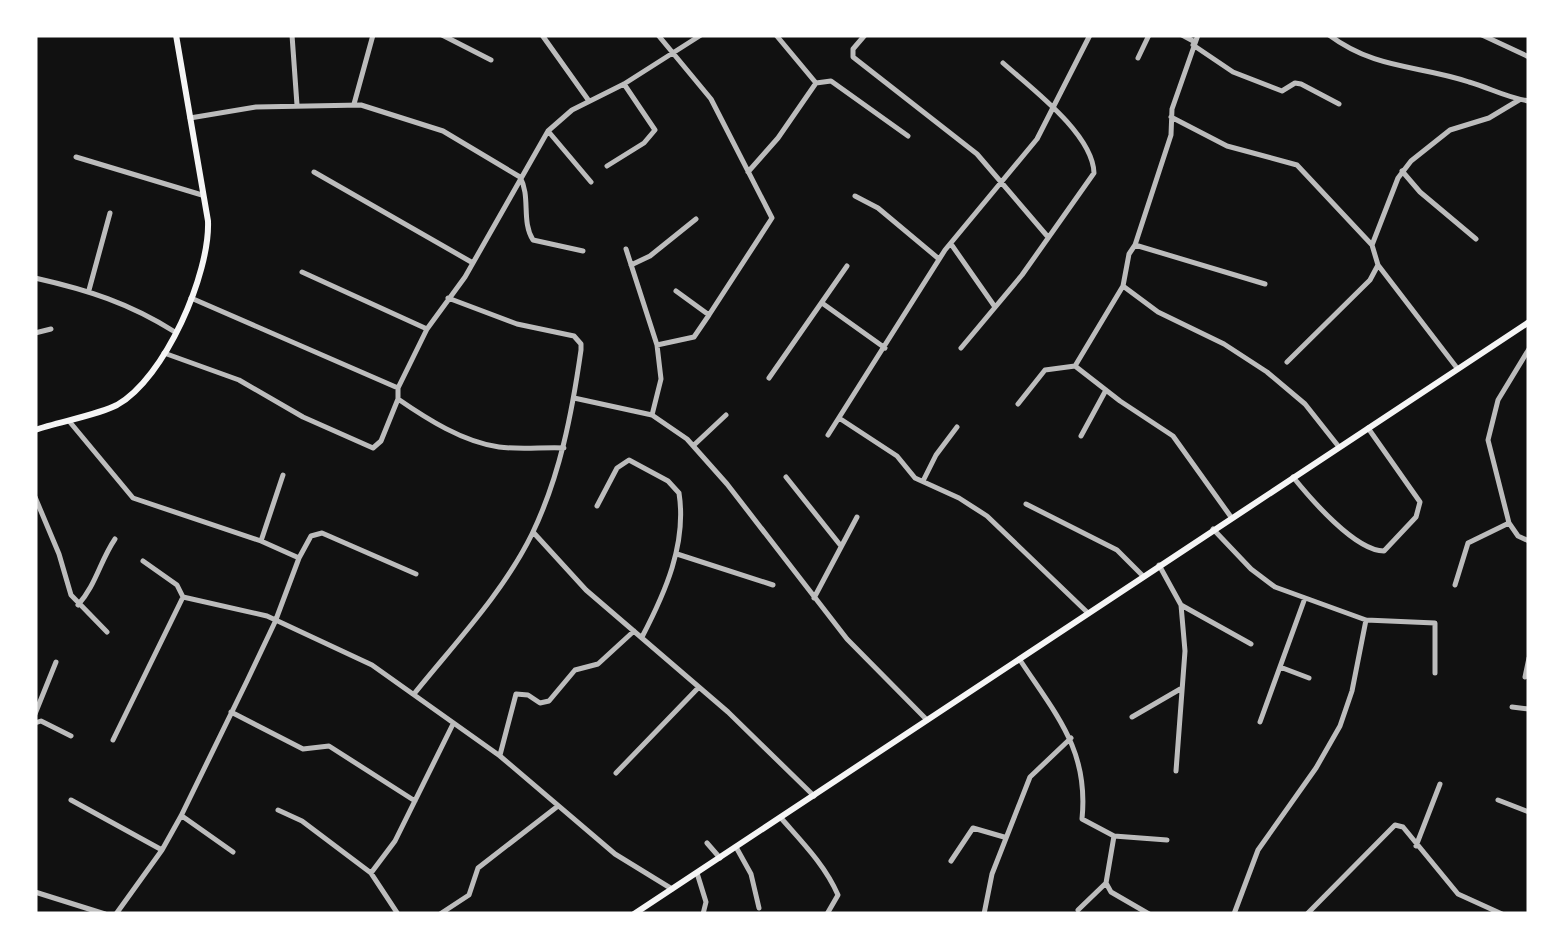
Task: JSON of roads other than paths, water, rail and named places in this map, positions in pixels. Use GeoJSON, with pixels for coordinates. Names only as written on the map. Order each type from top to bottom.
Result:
{"type":"FeatureCollection","features":[{"type":"Feature","properties":{"kind":"main road"},"geometry":{"type":"LineString","coordinates":[[35,430],[116,405],[146,381],[176,332],[191,298],[208,246],[205,196],[176,35]]}},
{"type":"Feature","properties":{"kind":"main road"},"geometry":{"type":"LineString","coordinates":[[634,914],[1529,322]]}},
{"type":"Feature","properties":{"kind":"street"},"geometry":{"type":"LineString","coordinates":[[292,35],[297,105]]}},
{"type":"Feature","properties":{"kind":"street"},"geometry":{"type":"LineString","coordinates":[[354,104],[373,35]]}},
{"type":"Feature","properties":{"kind":"street"},"geometry":{"type":"LineString","coordinates":[[442,35],[491,60]]}},
{"type":"Feature","properties":{"kind":"street"},"geometry":{"type":"LineString","coordinates":[[542,35],[589,102]]}},
{"type":"Feature","properties":{"kind":"street"},"geometry":{"type":"LineString","coordinates":[[657,345],[694,337],[772,218],[710,99],[658,35]]}},
{"type":"Feature","properties":{"kind":"street"},"geometry":{"type":"LineString","coordinates":[[164,352],[239,380],[303,417],[373,448],[382,442],[398,399],[398,388],[427,329],[473,263],[548,131],[560,118],[702,35]]}},
{"type":"Feature","properties":{"kind":"street"},"geometry":{"type":"LineString","coordinates":[[776,35],[816,84]]}},
{"type":"Feature","properties":{"kind":"street"},"geometry":{"type":"LineString","coordinates":[[866,35],[853,49],[853,58],[977,154],[1048,237]]}},
{"type":"Feature","properties":{"kind":"street"},"geometry":{"type":"LineString","coordinates":[[828,435],[950,243],[1037,139],[1090,35]]}},
{"type":"Feature","properties":{"kind":"street"},"geometry":{"type":"LineString","coordinates":[[1138,58],[1149,35]]}},
{"type":"Feature","properties":{"kind":"street"},"geometry":{"type":"LineString","coordinates":[[1182,35],[1233,72],[1282,91],[1294,83],[1300,84],[1338,104]]}},
{"type":"Feature","properties":{"kind":"street"},"geometry":{"type":"LineString","coordinates":[[1329,35],[1388,64],[1469,82],[1529,101]]}},
{"type":"Feature","properties":{"kind":"street"},"geometry":{"type":"LineString","coordinates":[[1482,35],[1529,56]]}},
{"type":"Feature","properties":{"kind":"street"},"geometry":{"type":"LineString","coordinates":[[1075,366],[1123,286],[1129,254],[1136,245],[1171,135],[1171,118],[1195,41]]}},
{"type":"Feature","properties":{"kind":"street"},"geometry":{"type":"LineString","coordinates":[[961,348],[1094,173],[1093,159],[1054,108],[1003,63]]}},
{"type":"Feature","properties":{"kind":"street"},"geometry":{"type":"LineString","coordinates":[[748,172],[816,84],[831,81],[908,136]]}},
{"type":"Feature","properties":{"kind":"street"},"geometry":{"type":"LineString","coordinates":[[607,166],[644,143],[655,130],[624,84]]}},
{"type":"Feature","properties":{"kind":"street"},"geometry":{"type":"LineString","coordinates":[[1372,245],[1402,171],[1450,130],[1489,118],[1519,100]]}},
{"type":"Feature","properties":{"kind":"street"},"geometry":{"type":"LineString","coordinates":[[190,118],[256,107],[354,104],[443,131],[520,178],[526,187],[530,237],[583,251]]}},
{"type":"Feature","properties":{"kind":"street"},"geometry":{"type":"LineString","coordinates":[[1171,118],[1227,146],[1297,165],[1372,245],[1378,265],[1457,368]]}},
{"type":"Feature","properties":{"kind":"street"},"geometry":{"type":"LineString","coordinates":[[548,131],[591,182]]}},
{"type":"Feature","properties":{"kind":"street"},"geometry":{"type":"LineString","coordinates":[[76,157],[205,196]]}},
{"type":"Feature","properties":{"kind":"street"},"geometry":{"type":"LineString","coordinates":[[1402,171],[1420,192],[1476,239]]}},
{"type":"Feature","properties":{"kind":"street"},"geometry":{"type":"LineString","coordinates":[[314,172],[473,263]]}},
{"type":"Feature","properties":{"kind":"street"},"geometry":{"type":"LineString","coordinates":[[855,196],[878,208],[939,259]]}},
{"type":"Feature","properties":{"kind":"street"},"geometry":{"type":"LineString","coordinates":[[89,290],[110,212]]}},
{"type":"Feature","properties":{"kind":"street"},"geometry":{"type":"LineString","coordinates":[[631,265],[650,256],[696,219]]}},
{"type":"Feature","properties":{"kind":"street"},"geometry":{"type":"LineString","coordinates":[[950,243],[995,307]]}},
{"type":"Feature","properties":{"kind":"street"},"geometry":{"type":"LineString","coordinates":[[1136,245],[1266,284]]}},
{"type":"Feature","properties":{"kind":"street"},"geometry":{"type":"LineString","coordinates":[[626,249],[657,345],[661,379],[652,415]]}},
{"type":"Feature","properties":{"kind":"street"},"geometry":{"type":"LineString","coordinates":[[1287,362],[1370,280],[1378,265]]}},
{"type":"Feature","properties":{"kind":"street"},"geometry":{"type":"LineString","coordinates":[[769,378],[847,266]]}},
{"type":"Feature","properties":{"kind":"street"},"geometry":{"type":"LineString","coordinates":[[302,272],[427,329]]}},
{"type":"Feature","properties":{"kind":"street"},"geometry":{"type":"LineString","coordinates":[[35,278],[89,290],[137,308],[176,332]]}},
{"type":"Feature","properties":{"kind":"street"},"geometry":{"type":"LineString","coordinates":[[1123,286],[1158,312],[1224,344],[1267,372],[1305,404],[1339,447]]}},
{"type":"Feature","properties":{"kind":"street"},"geometry":{"type":"LineString","coordinates":[[676,291],[709,315]]}},
{"type":"Feature","properties":{"kind":"street"},"geometry":{"type":"LineString","coordinates":[[191,298],[398,388]]}},
{"type":"Feature","properties":{"kind":"street"},"geometry":{"type":"LineString","coordinates":[[414,694],[494,595],[533,532],[564,448],[581,350],[578,339],[518,324],[448,298]]}},
{"type":"Feature","properties":{"kind":"street"},"geometry":{"type":"LineString","coordinates":[[822,303],[885,348]]}},
{"type":"Feature","properties":{"kind":"street"},"geometry":{"type":"LineString","coordinates":[[35,332],[51,329]]}},
{"type":"Feature","properties":{"kind":"street"},"geometry":{"type":"LineString","coordinates":[[1529,349],[1498,400],[1488,440],[1509,523],[1518,536],[1529,540]]}},
{"type":"Feature","properties":{"kind":"street"},"geometry":{"type":"LineString","coordinates":[[1018,404],[1045,370],[1075,366],[1174,436],[1231,517]]}},
{"type":"Feature","properties":{"kind":"street"},"geometry":{"type":"LineString","coordinates":[[1081,436],[1106,390]]}},
{"type":"Feature","properties":{"kind":"street"},"geometry":{"type":"LineString","coordinates":[[574,398],[652,415],[694,445],[848,639],[928,722]]}},
{"type":"Feature","properties":{"kind":"street"},"geometry":{"type":"LineString","coordinates":[[398,399],[426,419],[500,447],[564,448]]}},
{"type":"Feature","properties":{"kind":"street"},"geometry":{"type":"LineString","coordinates":[[694,445],[726,415]]}},
{"type":"Feature","properties":{"kind":"street"},"geometry":{"type":"LineString","coordinates":[[67,418],[133,498],[261,541],[299,558]]}},
{"type":"Feature","properties":{"kind":"street"},"geometry":{"type":"LineString","coordinates":[[838,418],[897,456],[908,472],[987,516],[1090,614]]}},
{"type":"Feature","properties":{"kind":"street"},"geometry":{"type":"LineString","coordinates":[[923,481],[957,427]]}},
{"type":"Feature","properties":{"kind":"street"},"geometry":{"type":"LineString","coordinates":[[1293,477],[1315,504],[1363,544],[1384,550],[1416,517],[1420,502],[1368,428]]}},
{"type":"Feature","properties":{"kind":"street"},"geometry":{"type":"LineString","coordinates":[[597,506],[623,462],[635,461],[668,481],[678,493],[677,554],[660,602],[642,636]]}},
{"type":"Feature","properties":{"kind":"street"},"geometry":{"type":"LineString","coordinates":[[261,541],[283,475]]}},
{"type":"Feature","properties":{"kind":"street"},"geometry":{"type":"LineString","coordinates":[[786,477],[841,546]]}},
{"type":"Feature","properties":{"kind":"street"},"geometry":{"type":"LineString","coordinates":[[35,497],[59,554],[66,584],[78,605],[107,632]]}},
{"type":"Feature","properties":{"kind":"street"},"geometry":{"type":"LineString","coordinates":[[1026,504],[1106,544],[1144,576]]}},
{"type":"Feature","properties":{"kind":"street"},"geometry":{"type":"LineString","coordinates":[[814,598],[857,517]]}},
{"type":"Feature","properties":{"kind":"street"},"geometry":{"type":"LineString","coordinates":[[1455,586],[1468,543],[1509,523]]}},
{"type":"Feature","properties":{"kind":"street"},"geometry":{"type":"LineString","coordinates":[[1213,529],[1251,569],[1275,587],[1366,620],[1435,623],[1435,673]]}},
{"type":"Feature","properties":{"kind":"street"},"geometry":{"type":"LineString","coordinates":[[533,532],[586,590],[699,687],[814,796]]}},
{"type":"Feature","properties":{"kind":"street"},"geometry":{"type":"LineString","coordinates":[[116,914],[181,816],[275,622],[311,536],[322,533],[416,574]]}},
{"type":"Feature","properties":{"kind":"street"},"geometry":{"type":"LineString","coordinates":[[78,605],[92,590],[101,560],[114,538]]}},
{"type":"Feature","properties":{"kind":"street"},"geometry":{"type":"LineString","coordinates":[[677,554],[773,585]]}},
{"type":"Feature","properties":{"kind":"street"},"geometry":{"type":"LineString","coordinates":[[143,561],[177,585],[183,597]]}},
{"type":"Feature","properties":{"kind":"street"},"geometry":{"type":"LineString","coordinates":[[1159,566],[1181,605],[1185,651],[1176,771]]}},
{"type":"Feature","properties":{"kind":"street"},"geometry":{"type":"LineString","coordinates":[[183,597],[240,608],[372,665],[500,756],[616,854],[672,889]]}},
{"type":"Feature","properties":{"kind":"street"},"geometry":{"type":"LineString","coordinates":[[112,740],[183,597]]}},
{"type":"Feature","properties":{"kind":"street"},"geometry":{"type":"LineString","coordinates":[[1260,722],[1306,598]]}},
{"type":"Feature","properties":{"kind":"street"},"geometry":{"type":"LineString","coordinates":[[1181,605],[1251,644]]}},
{"type":"Feature","properties":{"kind":"street"},"geometry":{"type":"LineString","coordinates":[[1234,914],[1258,850],[1316,768],[1340,726],[1352,691],[1366,620]]}},
{"type":"Feature","properties":{"kind":"street"},"geometry":{"type":"LineString","coordinates":[[500,756],[516,694],[528,695],[540,703],[549,701],[575,670],[598,664],[634,630]]}},
{"type":"Feature","properties":{"kind":"street"},"geometry":{"type":"LineString","coordinates":[[1525,676],[1529,658]]}},
{"type":"Feature","properties":{"kind":"street"},"geometry":{"type":"LineString","coordinates":[[1020,660],[1071,738],[1084,782],[1082,819],[1114,836],[1167,840]]}},
{"type":"Feature","properties":{"kind":"street"},"geometry":{"type":"LineString","coordinates":[[35,714],[56,662]]}},
{"type":"Feature","properties":{"kind":"street"},"geometry":{"type":"LineString","coordinates":[[1280,667],[1309,678]]}},
{"type":"Feature","properties":{"kind":"street"},"geometry":{"type":"LineString","coordinates":[[616,773],[699,687]]}},
{"type":"Feature","properties":{"kind":"street"},"geometry":{"type":"LineString","coordinates":[[1132,717],[1182,688]]}},
{"type":"Feature","properties":{"kind":"street"},"geometry":{"type":"LineString","coordinates":[[1512,708],[1529,709]]}},
{"type":"Feature","properties":{"kind":"street"},"geometry":{"type":"LineString","coordinates":[[231,712],[303,748],[329,746],[415,800]]}},
{"type":"Feature","properties":{"kind":"street"},"geometry":{"type":"LineString","coordinates":[[35,723],[41,721],[71,736]]}},
{"type":"Feature","properties":{"kind":"street"},"geometry":{"type":"LineString","coordinates":[[371,873],[394,841],[453,724]]}},
{"type":"Feature","properties":{"kind":"street"},"geometry":{"type":"LineString","coordinates":[[984,914],[1004,837],[1030,777],[1071,738]]}},
{"type":"Feature","properties":{"kind":"street"},"geometry":{"type":"LineString","coordinates":[[1416,846],[1440,784]]}},
{"type":"Feature","properties":{"kind":"street"},"geometry":{"type":"LineString","coordinates":[[71,800],[162,850]]}},
{"type":"Feature","properties":{"kind":"street"},"geometry":{"type":"LineString","coordinates":[[1498,800],[1529,812]]}},
{"type":"Feature","properties":{"kind":"street"},"geometry":{"type":"LineString","coordinates":[[440,914],[469,895],[478,868],[558,806]]}},
{"type":"Feature","properties":{"kind":"street"},"geometry":{"type":"LineString","coordinates":[[278,810],[302,821],[371,873],[398,914]]}},
{"type":"Feature","properties":{"kind":"street"},"geometry":{"type":"LineString","coordinates":[[181,816],[233,852]]}},
{"type":"Feature","properties":{"kind":"street"},"geometry":{"type":"LineString","coordinates":[[781,818],[816,858],[835,888],[838,895],[827,914]]}},
{"type":"Feature","properties":{"kind":"street"},"geometry":{"type":"LineString","coordinates":[[1308,914],[1390,827],[1403,827],[1458,894],[1502,914]]}},
{"type":"Feature","properties":{"kind":"street"},"geometry":{"type":"LineString","coordinates":[[950,861],[973,828],[1004,837]]}},
{"type":"Feature","properties":{"kind":"street"},"geometry":{"type":"LineString","coordinates":[[1078,910],[1106,883],[1114,836]]}},
{"type":"Feature","properties":{"kind":"street"},"geometry":{"type":"LineString","coordinates":[[708,843],[720,858]]}},
{"type":"Feature","properties":{"kind":"street"},"geometry":{"type":"LineString","coordinates":[[736,847],[751,874],[759,908]]}},
{"type":"Feature","properties":{"kind":"street"},"geometry":{"type":"LineString","coordinates":[[697,873],[706,902],[702,914]]}},
{"type":"Feature","properties":{"kind":"street"},"geometry":{"type":"LineString","coordinates":[[1106,883],[1112,892],[1148,914]]}},
{"type":"Feature","properties":{"kind":"street"},"geometry":{"type":"LineString","coordinates":[[35,892],[105,914]]}}]}
